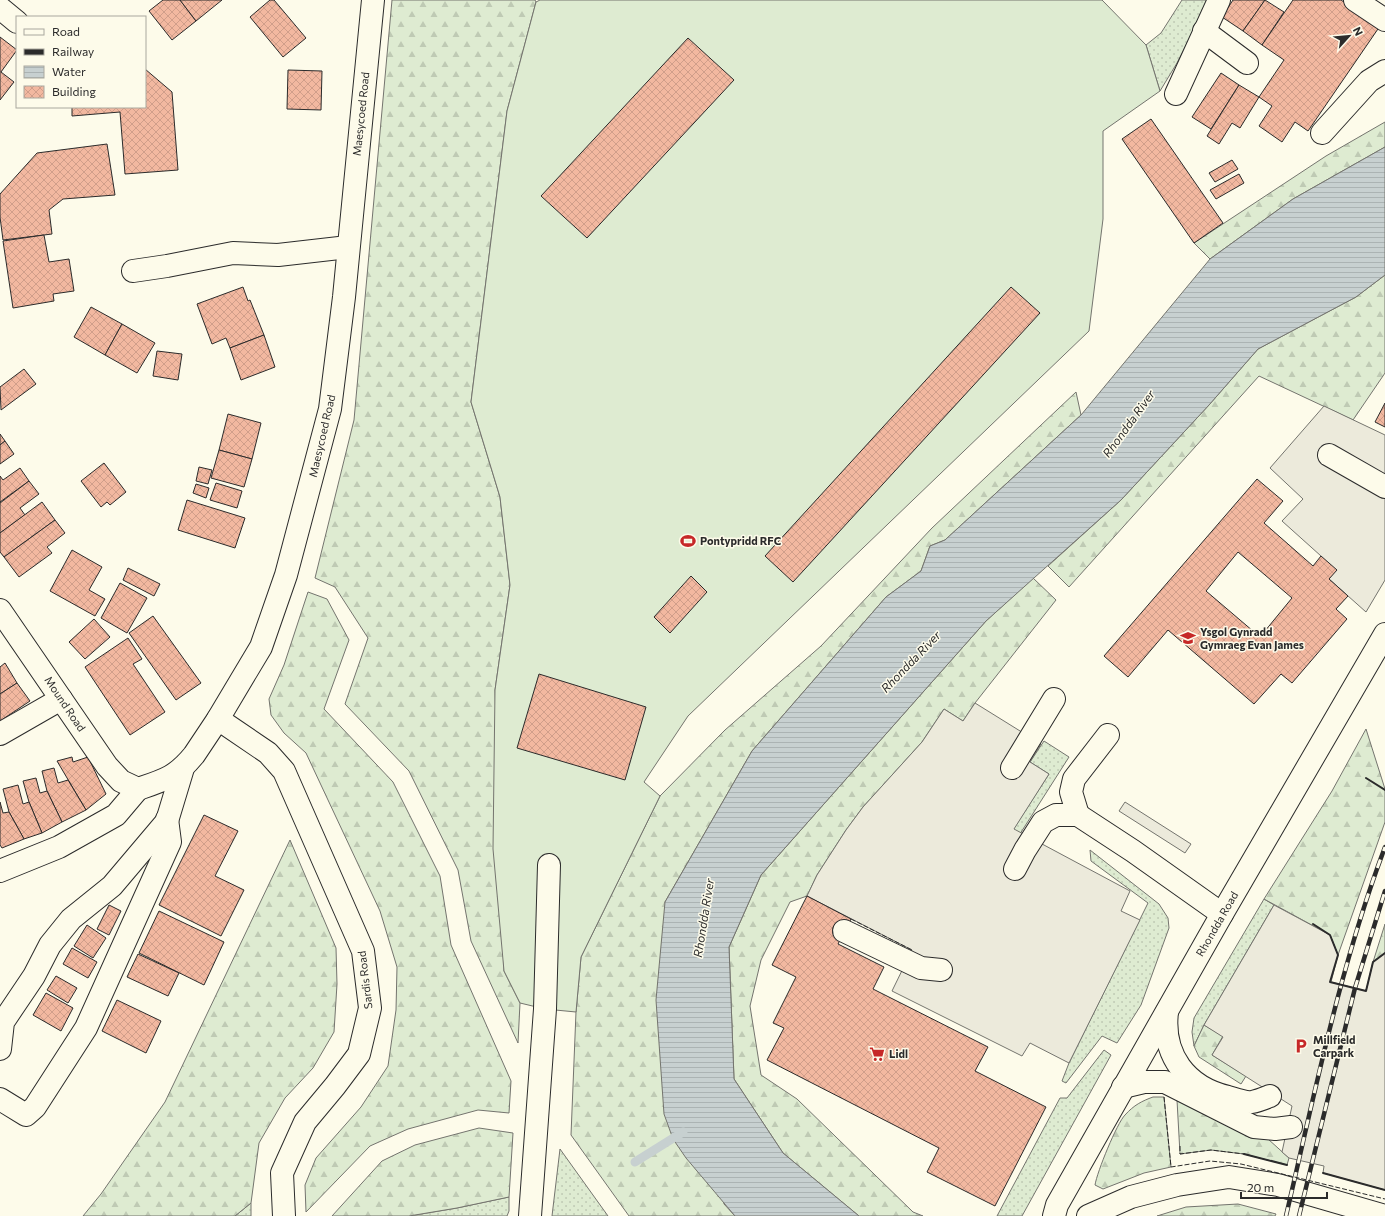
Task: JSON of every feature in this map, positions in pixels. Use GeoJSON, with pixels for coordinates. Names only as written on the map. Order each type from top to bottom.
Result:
{"type":"FeatureCollection","features":[{"type":"Feature","properties":{"kind":"street","name":"Maesycoed Road"},"geometry":{"type":"LineString","coordinates":[[138,789],[166,780],[183,768],[194,755],[218,719],[261,647],[286,575],[330,409],[348,247],[372,0]]}},
{"type":"Feature","properties":{"kind":"street"},"geometry":{"type":"LineString","coordinates":[[1176,94],[1219,0]]}},
{"type":"Feature","properties":{"kind":"street"},"geometry":{"type":"LineString","coordinates":[[1355,0],[1385,20]]}},
{"type":"Feature","properties":{"kind":"street"},"geometry":{"type":"LineString","coordinates":[[0,8],[16,21]]}},
{"type":"Feature","properties":{"kind":"street"},"geometry":{"type":"LineString","coordinates":[[1204,31],[1247,63]]}},
{"type":"Feature","properties":{"kind":"street"},"geometry":{"type":"LineString","coordinates":[[1322,133],[1369,80],[1385,71]]}},
{"type":"Feature","properties":{"kind":"street"},"geometry":{"type":"LineString","coordinates":[[133,271],[167,266],[233,252],[278,255],[348,247]]}},
{"type":"Feature","properties":{"kind":"street"},"geometry":{"type":"LineString","coordinates":[[1329,455],[1385,487]]}},
{"type":"Feature","properties":{"kind":"street","name":"Mound Road"},"geometry":{"type":"LineString","coordinates":[[0,610],[107,766],[121,781],[138,789]]}},
{"type":"Feature","properties":{"kind":"street","name":"Rhondda Road"},"geometry":{"type":"LineString","coordinates":[[1054,1216],[1057,1205],[1123,1086],[1385,634]]}},
{"type":"Feature","properties":{"kind":"street"},"geometry":{"type":"LineString","coordinates":[[0,734],[61,699]]}},
{"type":"Feature","properties":{"kind":"street"},"geometry":{"type":"LineString","coordinates":[[1012,768],[1054,699]]}},
{"type":"Feature","properties":{"kind":"street","name":"Sardis Road"},"geometry":{"type":"LineString","coordinates":[[218,719],[268,753],[284,771],[363,951],[370,1008],[359,1054],[305,1122],[282,1174],[284,1216]]}},
{"type":"Feature","properties":{"kind":"street"},"geometry":{"type":"LineString","coordinates":[[1078,815],[1072,792],[1074,779],[1108,735]]}},
{"type":"Feature","properties":{"kind":"street"},"geometry":{"type":"LineString","coordinates":[[0,1049],[3,1022],[34,976],[50,945],[72,919],[112,886],[167,819],[183,768]]}},
{"type":"Feature","properties":{"kind":"street"},"geometry":{"type":"LineString","coordinates":[[0,872],[59,847],[116,815],[138,789]]}},
{"type":"Feature","properties":{"kind":"street"},"geometry":{"type":"LineString","coordinates":[[1015,868],[1043,822],[1056,815],[1078,815],[1133,851],[1222,914]]}},
{"type":"Feature","properties":{"kind":"street"},"geometry":{"type":"LineString","coordinates":[[0,1099],[26,1115],[36,1107],[86,1028],[170,842],[167,819]]}},
{"type":"Feature","properties":{"kind":"street"},"geometry":{"type":"LineString","coordinates":[[530,1216],[545,1009],[549,865]]}},
{"type":"Feature","properties":{"kind":"street"},"geometry":{"type":"LineString","coordinates":[[844,931],[921,968],[940,970]]}},
{"type":"Feature","properties":{"kind":"street"},"geometry":{"type":"LineString","coordinates":[[1167,1012],[1165,1028],[1174,1059],[1184,1073],[1214,1094],[1252,1102],[1270,1096]]}},
{"type":"Feature","properties":{"kind":"street"},"geometry":{"type":"LineString","coordinates":[[1123,1086],[1144,1082],[1165,1082],[1254,1127],[1274,1129],[1291,1127]]}},
{"type":"Feature","properties":{"kind":"street"},"geometry":{"type":"LineString","coordinates":[[1088,1216],[1131,1198],[1177,1185],[1229,1177],[1278,1185],[1385,1216]]}},
{"type":"Feature","properties":{"kind":"green space"},"geometry":{"type":"Polygon","coordinates":[[[392,0],[535,0],[536,2],[507,111],[471,402],[500,497],[510,585],[495,690],[504,971],[520,1003],[518,1043],[471,941],[458,870],[409,771],[345,704],[368,638],[335,587],[315,578],[354,420],[392,0]]]}},
{"type":"Feature","properties":{"kind":"green space","name":"Pontypridd RFC"},"geometry":{"type":"Polygon","coordinates":[[[540,0],[1102,0],[1146,45],[1160,91],[1103,131],[1103,219],[1089,331],[688,716],[644,782],[660,796],[581,957],[576,1012],[545,1009],[520,1003],[504,971],[493,849],[495,690],[510,585],[500,497],[471,402],[507,111],[536,2],[540,0]]]}},
{"type":"Feature","properties":{"kind":"green space"},"geometry":{"type":"Polygon","coordinates":[[[1182,0],[1209,0],[1177,63],[1160,91],[1146,45],[1161,33],[1182,0]]]}},
{"type":"Feature","properties":{"kind":"green space"},"geometry":{"type":"Polygon","coordinates":[[[1385,122],[1385,147],[1293,199],[1210,259],[1194,243],[1326,156],[1385,122]]]}},
{"type":"Feature","properties":{"kind":"green space"},"geometry":{"type":"Polygon","coordinates":[[[1385,275],[1385,373],[1353,420],[1259,376],[1069,587],[1048,566],[1121,500],[1209,405],[1258,349],[1356,297],[1385,275]]]}},
{"type":"Feature","properties":{"kind":"green space"},"geometry":{"type":"Polygon","coordinates":[[[1076,392],[1081,415],[945,540],[930,546],[921,571],[886,597],[752,751],[665,902],[724,1204],[735,1216],[629,1216],[571,1135],[576,1012],[581,957],[660,796],[725,730],[821,646],[932,528],[1076,392]]]}},
{"type":"Feature","properties":{"kind":"green space"},"geometry":{"type":"Polygon","coordinates":[[[1033,578],[1056,600],[975,703],[963,721],[944,709],[922,742],[863,807],[817,875],[807,896],[790,902],[761,960],[750,1006],[761,1075],[797,1099],[913,1212],[923,1216],[859,1216],[783,1153],[734,1079],[729,947],[761,875],[986,621],[1033,578]]]}},
{"type":"Feature","properties":{"kind":"green space"},"geometry":{"type":"Polygon","coordinates":[[[308,592],[327,599],[349,640],[324,709],[393,782],[440,876],[451,945],[511,1081],[509,1113],[478,1110],[408,1129],[370,1146],[306,1212],[305,1185],[316,1158],[361,1107],[388,1066],[396,1010],[397,967],[380,911],[306,753],[284,733],[271,715],[269,699],[284,665],[308,592]]]}},
{"type":"Feature","properties":{"kind":"green space"},"geometry":{"type":"Polygon","coordinates":[[[1366,729],[1385,789],[1385,822],[1338,955],[1330,935],[1264,899],[1332,791],[1366,729]]]}},
{"type":"Feature","properties":{"kind":"green space"},"geometry":{"type":"Polygon","coordinates":[[[1044,741],[1069,757],[1011,848],[996,856],[1049,774],[1030,762],[1044,741]]]}},
{"type":"Feature","properties":{"kind":"green space"},"geometry":{"type":"Polygon","coordinates":[[[290,840],[336,948],[337,984],[334,1032],[313,1068],[285,1098],[259,1143],[251,1203],[235,1216],[83,1216],[101,1194],[165,1102],[290,840]]]}},
{"type":"Feature","properties":{"kind":"green space"},"geometry":{"type":"Polygon","coordinates":[[[1090,850],[1159,904],[1168,918],[1169,928],[1141,1005],[1117,1043],[1102,1036],[1066,1083],[1062,1081],[1069,1063],[1148,903],[1091,861],[1090,850]]]}},
{"type":"Feature","properties":{"kind":"green space"},"geometry":{"type":"Polygon","coordinates":[[[1264,899],[1274,905],[1204,1025],[1194,1046],[1192,1032],[1194,1018],[1264,899]]]}},
{"type":"Feature","properties":{"kind":"green space"},"geometry":{"type":"Polygon","coordinates":[[[1385,924],[1385,953],[1373,962],[1385,924]]]}},
{"type":"Feature","properties":{"kind":"green space"},"geometry":{"type":"Polygon","coordinates":[[[1204,1025],[1223,1036],[1212,1055],[1246,1076],[1241,1084],[1199,1057],[1194,1046],[1204,1025]]]}},
{"type":"Feature","properties":{"kind":"green space"},"geometry":{"type":"Polygon","coordinates":[[[1104,1050],[1111,1055],[1022,1216],[997,1216],[1060,1098],[1067,1098],[1104,1050]]]}},
{"type":"Feature","properties":{"kind":"green space"},"geometry":{"type":"Polygon","coordinates":[[[1153,1097],[1164,1097],[1171,1167],[1144,1173],[1103,1189],[1095,1185],[1099,1170],[1121,1120],[1135,1106],[1153,1097]]]}},
{"type":"Feature","properties":{"kind":"green space"},"geometry":{"type":"Polygon","coordinates":[[[1177,1100],[1251,1138],[1268,1139],[1289,1158],[1287,1165],[1244,1154],[1211,1150],[1180,1154],[1177,1100]]]}},
{"type":"Feature","properties":{"kind":"green space"},"geometry":{"type":"Polygon","coordinates":[[[479,1128],[513,1133],[509,1197],[409,1216],[332,1216],[382,1161],[415,1145],[479,1128]]]}},
{"type":"Feature","properties":{"kind":"green space"},"geometry":{"type":"Polygon","coordinates":[[[560,1149],[608,1216],[552,1216],[560,1149]]]}},
{"type":"Feature","properties":{"kind":"green space"},"geometry":{"type":"Polygon","coordinates":[[[509,1197],[509,1211],[507,1216],[409,1216],[457,1208],[509,1197]]]}},
{"type":"Feature","properties":{"kind":"green space"},"geometry":{"type":"Polygon","coordinates":[[[251,1203],[251,1216],[235,1216],[251,1203]]]}},
{"type":"Feature","properties":{"kind":"green space"},"geometry":{"type":"Polygon","coordinates":[[[1238,1204],[1276,1214],[1275,1216],[1157,1216],[1186,1207],[1238,1204]]]}},
{"type":"Feature","properties":{"kind":"shaded area"},"geometry":{"type":"Polygon","coordinates":[[[1324,406],[1385,435],[1385,580],[1366,612],[1329,579],[1321,556],[1282,521],[1303,499],[1270,468],[1324,406]]]}},
{"type":"Feature","properties":{"kind":"shaded area"},"geometry":{"type":"Polygon","coordinates":[[[975,703],[1041,744],[1030,762],[1049,774],[1014,829],[1130,891],[1121,911],[1140,920],[1069,1063],[1030,1043],[1022,1056],[892,991],[912,950],[807,896],[817,875],[846,830],[863,807],[922,742],[944,709],[963,721],[975,703]]]}},
{"type":"Feature","properties":{"kind":"shaded area"},"geometry":{"type":"Polygon","coordinates":[[[1125,802],[1191,844],[1185,853],[1119,811],[1125,802]]]}},
{"type":"Feature","properties":{"kind":"shaded area","name":"Millfield Carpark"},"geometry":{"type":"Polygon","coordinates":[[[1274,905],[1330,935],[1338,955],[1331,982],[1366,991],[1373,962],[1385,953],[1385,1190],[1323,1173],[1324,1166],[1289,1158],[1282,1152],[1292,1106],[1212,1055],[1223,1037],[1204,1025],[1274,905]]]}},
{"type":"Feature","properties":{"kind":"water","name":"Rhondda River"},"geometry":{"type":"Polygon","coordinates":[[[1385,147],[1385,275],[1356,297],[1258,349],[1209,405],[1121,500],[986,621],[761,875],[729,947],[734,1079],[783,1153],[859,1216],[735,1216],[686,1158],[673,1139],[664,1114],[656,1000],[665,902],[752,751],[886,597],[921,571],[930,546],[945,540],[1081,415],[1210,259],[1293,199],[1385,147]]]}},
{"type":"Feature","properties":{"kind":"building"},"geometry":{"type":"Polygon","coordinates":[[[163,0],[180,0],[196,21],[172,40],[149,11],[163,0]]]}},
{"type":"Feature","properties":{"kind":"building"},"geometry":{"type":"Polygon","coordinates":[[[180,0],[222,0],[196,21],[180,0]]]}},
{"type":"Feature","properties":{"kind":"building"},"geometry":{"type":"Polygon","coordinates":[[[270,0],[274,0],[306,38],[283,57],[250,17],[270,0]]]}},
{"type":"Feature","properties":{"kind":"building"},"geometry":{"type":"Polygon","coordinates":[[[1233,0],[1265,0],[1243,31],[1222,17],[1233,0]]]}},
{"type":"Feature","properties":{"kind":"building"},"geometry":{"type":"Polygon","coordinates":[[[1265,0],[1284,12],[1262,45],[1243,31],[1265,0]]]}},
{"type":"Feature","properties":{"kind":"building"},"geometry":{"type":"Polygon","coordinates":[[[1293,0],[1341,0],[1380,26],[1308,131],[1295,122],[1282,142],[1259,126],[1272,106],[1259,97],[1284,60],[1262,45],[1293,0]]]}},
{"type":"Feature","properties":{"kind":"building"},"geometry":{"type":"Polygon","coordinates":[[[0,37],[16,49],[16,51],[1,72],[14,82],[0,100],[0,37]]]}},
{"type":"Feature","properties":{"kind":"building"},"geometry":{"type":"Polygon","coordinates":[[[688,38],[734,80],[587,238],[541,196],[688,38]]]}},
{"type":"Feature","properties":{"kind":"building"},"geometry":{"type":"Polygon","coordinates":[[[146,70],[172,92],[178,170],[125,174],[120,112],[72,116],[72,108],[146,108],[146,70]]]}},
{"type":"Feature","properties":{"kind":"building"},"geometry":{"type":"Polygon","coordinates":[[[288,70],[322,71],[321,110],[287,109],[288,70]]]}},
{"type":"Feature","properties":{"kind":"building"},"geometry":{"type":"Polygon","coordinates":[[[1221,73],[1239,85],[1211,129],[1192,117],[1221,73]]]}},
{"type":"Feature","properties":{"kind":"building"},"geometry":{"type":"Polygon","coordinates":[[[1239,85],[1259,97],[1240,128],[1232,123],[1219,144],[1207,136],[1239,85]]]}},
{"type":"Feature","properties":{"kind":"building"},"geometry":{"type":"Polygon","coordinates":[[[1151,119],[1223,223],[1194,243],[1122,139],[1151,119]]]}},
{"type":"Feature","properties":{"kind":"building"},"geometry":{"type":"Polygon","coordinates":[[[107,144],[115,195],[63,199],[49,210],[52,234],[3,240],[0,217],[0,194],[37,153],[107,144]]]}},
{"type":"Feature","properties":{"kind":"building"},"geometry":{"type":"Polygon","coordinates":[[[1232,160],[1238,169],[1215,182],[1209,173],[1232,160]]]}},
{"type":"Feature","properties":{"kind":"building"},"geometry":{"type":"Polygon","coordinates":[[[1239,174],[1244,183],[1216,199],[1210,190],[1239,174]]]}},
{"type":"Feature","properties":{"kind":"building"},"geometry":{"type":"Polygon","coordinates":[[[44,235],[49,262],[69,259],[74,291],[53,294],[54,301],[13,308],[3,241],[44,235]]]}},
{"type":"Feature","properties":{"kind":"building"},"geometry":{"type":"Polygon","coordinates":[[[243,287],[248,301],[250,300],[264,335],[230,348],[226,338],[212,344],[197,304],[243,287]]]}},
{"type":"Feature","properties":{"kind":"building"},"geometry":{"type":"Polygon","coordinates":[[[1011,287],[1040,313],[793,582],[765,556],[1011,287]]]}},
{"type":"Feature","properties":{"kind":"building"},"geometry":{"type":"Polygon","coordinates":[[[91,307],[122,324],[105,355],[74,337],[91,307]]]}},
{"type":"Feature","properties":{"kind":"building"},"geometry":{"type":"Polygon","coordinates":[[[122,324],[155,343],[137,373],[105,355],[122,324]]]}},
{"type":"Feature","properties":{"kind":"building"},"geometry":{"type":"Polygon","coordinates":[[[264,335],[275,367],[241,380],[230,348],[264,335]]]}},
{"type":"Feature","properties":{"kind":"building"},"geometry":{"type":"Polygon","coordinates":[[[157,351],[182,354],[178,380],[153,376],[157,351]]]}},
{"type":"Feature","properties":{"kind":"building"},"geometry":{"type":"Polygon","coordinates":[[[24,369],[36,384],[1,410],[0,387],[24,369]]]}},
{"type":"Feature","properties":{"kind":"building"},"geometry":{"type":"Polygon","coordinates":[[[1385,403],[1385,427],[1375,422],[1385,403]]]}},
{"type":"Feature","properties":{"kind":"building"},"geometry":{"type":"Polygon","coordinates":[[[228,414],[261,423],[252,459],[219,450],[228,414]]]}},
{"type":"Feature","properties":{"kind":"building"},"geometry":{"type":"Polygon","coordinates":[[[0,434],[5,441],[0,445],[0,434]]]}},
{"type":"Feature","properties":{"kind":"building"},"geometry":{"type":"Polygon","coordinates":[[[5,441],[14,454],[0,464],[0,445],[5,441]]]}},
{"type":"Feature","properties":{"kind":"building"},"geometry":{"type":"Polygon","coordinates":[[[219,450],[252,459],[244,487],[211,478],[219,450]]]}},
{"type":"Feature","properties":{"kind":"building"},"geometry":{"type":"Polygon","coordinates":[[[104,463],[126,492],[110,505],[107,502],[101,507],[81,481],[104,463]]]}},
{"type":"Feature","properties":{"kind":"building"},"geometry":{"type":"Polygon","coordinates":[[[199,467],[212,470],[208,484],[196,481],[199,467]]]}},
{"type":"Feature","properties":{"kind":"building"},"geometry":{"type":"Polygon","coordinates":[[[20,468],[29,481],[0,502],[0,476],[3,480],[20,468]]]}},
{"type":"Feature","properties":{"kind":"building"},"geometry":{"type":"Polygon","coordinates":[[[1257,479],[1283,501],[1264,523],[1313,566],[1321,556],[1337,570],[1329,579],[1348,596],[1336,609],[1347,619],[1292,683],[1281,674],[1254,704],[1168,630],[1128,677],[1104,656],[1257,479]],[[1238,552],[1206,591],[1260,637],[1292,598],[1238,552]]]}},
{"type":"Feature","properties":{"kind":"building"},"geometry":{"type":"Polygon","coordinates":[[[29,481],[39,494],[20,508],[25,515],[0,533],[0,503],[29,481]]]}},
{"type":"Feature","properties":{"kind":"building"},"geometry":{"type":"Polygon","coordinates":[[[216,483],[242,491],[237,508],[210,500],[216,483]]]}},
{"type":"Feature","properties":{"kind":"building"},"geometry":{"type":"Polygon","coordinates":[[[196,484],[209,488],[206,498],[193,493],[196,484]]]}},
{"type":"Feature","properties":{"kind":"building"},"geometry":{"type":"Polygon","coordinates":[[[187,500],[245,518],[235,548],[178,530],[187,500]]]}},
{"type":"Feature","properties":{"kind":"building"},"geometry":{"type":"Polygon","coordinates":[[[42,502],[55,520],[4,557],[0,552],[0,533],[42,502]]]}},
{"type":"Feature","properties":{"kind":"building"},"geometry":{"type":"Polygon","coordinates":[[[55,520],[65,533],[47,547],[52,553],[19,577],[4,557],[55,520]]]}},
{"type":"Feature","properties":{"kind":"building"},"geometry":{"type":"Polygon","coordinates":[[[72,550],[102,567],[89,590],[105,599],[95,616],[50,591],[72,550]]]}},
{"type":"Feature","properties":{"kind":"building"},"geometry":{"type":"Polygon","coordinates":[[[128,568],[160,584],[154,596],[123,580],[128,568]]]}},
{"type":"Feature","properties":{"kind":"building"},"geometry":{"type":"Polygon","coordinates":[[[691,576],[707,592],[670,633],[654,617],[691,576]]]}},
{"type":"Feature","properties":{"kind":"building"},"geometry":{"type":"Polygon","coordinates":[[[120,583],[147,598],[127,633],[101,618],[120,583]]]}},
{"type":"Feature","properties":{"kind":"building"},"geometry":{"type":"Polygon","coordinates":[[[153,616],[201,683],[176,700],[129,633],[153,616]]]}},
{"type":"Feature","properties":{"kind":"building"},"geometry":{"type":"Polygon","coordinates":[[[94,619],[110,637],[85,659],[69,642],[94,619]]]}},
{"type":"Feature","properties":{"kind":"building"},"geometry":{"type":"Polygon","coordinates":[[[128,638],[142,659],[133,664],[165,712],[130,735],[85,667],[128,638]]]}},
{"type":"Feature","properties":{"kind":"building"},"geometry":{"type":"Polygon","coordinates":[[[5,663],[17,683],[0,694],[0,667],[5,663]]]}},
{"type":"Feature","properties":{"kind":"building"},"geometry":{"type":"Polygon","coordinates":[[[539,674],[646,707],[625,780],[517,748],[539,674]]]}},
{"type":"Feature","properties":{"kind":"building"},"geometry":{"type":"Polygon","coordinates":[[[17,683],[30,701],[0,721],[0,694],[17,683]]]}},
{"type":"Feature","properties":{"kind":"building"},"geometry":{"type":"Polygon","coordinates":[[[72,757],[73,762],[88,757],[106,794],[86,810],[57,761],[72,757]]]}},
{"type":"Feature","properties":{"kind":"building"},"geometry":{"type":"Polygon","coordinates":[[[54,768],[58,783],[68,780],[86,810],[62,822],[47,791],[42,771],[54,768]]]}},
{"type":"Feature","properties":{"kind":"building"},"geometry":{"type":"Polygon","coordinates":[[[36,778],[40,793],[47,791],[62,822],[42,833],[29,802],[23,781],[36,778]]]}},
{"type":"Feature","properties":{"kind":"building"},"geometry":{"type":"Polygon","coordinates":[[[18,785],[23,804],[29,802],[42,833],[24,839],[9,812],[3,789],[18,785]]]}},
{"type":"Feature","properties":{"kind":"building"},"geometry":{"type":"Polygon","coordinates":[[[0,802],[3,813],[9,812],[24,839],[2,848],[0,845],[0,802]]]}},
{"type":"Feature","properties":{"kind":"building"},"geometry":{"type":"Polygon","coordinates":[[[204,815],[238,831],[215,876],[244,890],[221,936],[159,905],[204,815]]]}},
{"type":"Feature","properties":{"kind":"building","name":"Lidl"},"geometry":{"type":"Polygon","coordinates":[[[807,896],[851,919],[838,944],[884,967],[873,989],[988,1047],[975,1071],[1046,1107],[995,1206],[927,1172],[939,1148],[767,1060],[784,1028],[773,1023],[796,977],[772,965],[807,896]]]}},
{"type":"Feature","properties":{"kind":"building"},"geometry":{"type":"Polygon","coordinates":[[[109,905],[121,911],[109,935],[97,929],[109,905]]]}},
{"type":"Feature","properties":{"kind":"building"},"geometry":{"type":"Polygon","coordinates":[[[159,911],[224,942],[204,985],[139,953],[159,911]]]}},
{"type":"Feature","properties":{"kind":"building"},"geometry":{"type":"Polygon","coordinates":[[[87,925],[106,938],[93,958],[74,946],[87,925]]]}},
{"type":"Feature","properties":{"kind":"building"},"geometry":{"type":"Polygon","coordinates":[[[72,948],[97,962],[88,978],[63,964],[72,948]]]}},
{"type":"Feature","properties":{"kind":"building"},"geometry":{"type":"Polygon","coordinates":[[[138,954],[179,973],[168,996],[127,977],[138,954]]]}},
{"type":"Feature","properties":{"kind":"building"},"geometry":{"type":"Polygon","coordinates":[[[56,976],[77,988],[68,1003],[47,990],[56,976]]]}},
{"type":"Feature","properties":{"kind":"building"},"geometry":{"type":"Polygon","coordinates":[[[46,993],[73,1008],[61,1031],[33,1015],[46,993]]]}},
{"type":"Feature","properties":{"kind":"building"},"geometry":{"type":"Polygon","coordinates":[[[117,1000],[161,1021],[146,1053],[102,1031],[117,1000]]]}},
{"type":"Feature","properties":{"kind":"waterway"},"geometry":{"type":"LineString","coordinates":[[635,1162],[683,1132]]}},
{"type":"Feature","properties":{"kind":"railway"},"geometry":{"type":"LineString","coordinates":[[1286,1216],[1318,1076],[1342,983],[1369,892],[1385,847]]}},
{"type":"Feature","properties":{"kind":"railway"},"geometry":{"type":"LineString","coordinates":[[1299,1216],[1355,988],[1385,891]]}},
{"type":"Feature","properties":{"kind":"fence"},"geometry":{"type":"LineString","coordinates":[[851,919],[912,950]]}},
{"type":"Feature","properties":{"kind":"fence"},"geometry":{"type":"LineString","coordinates":[[1164,1097],[1171,1167],[1210,1161],[1241,1164],[1385,1199]]}},
{"type":"Feature","properties":{"kind":"fence"},"geometry":{"type":"LineString","coordinates":[[1180,1146],[1180,1154],[1211,1150],[1244,1154]]}},
{"type":"Feature","properties":{"kind":"wall"},"geometry":{"type":"LineString","coordinates":[[1366,778],[1385,790]]}},
{"type":"Feature","properties":{"kind":"wall"},"geometry":{"type":"LineString","coordinates":[[1313,924],[1330,935],[1338,955],[1330,982],[1366,991],[1373,962],[1385,953]]}},
{"type":"Feature","properties":{"kind":"wall"},"geometry":{"type":"LineString","coordinates":[[1244,1154],[1287,1165]]}},
{"type":"Feature","properties":{"kind":"wall"},"geometry":{"type":"LineString","coordinates":[[1323,1173],[1385,1190]]}},
{"type":"Feature","properties":{"kind":"place","name":"Pontypridd RFC"},"geometry":{"type":"Point","coordinates":[688,541]}},
{"type":"Feature","properties":{"kind":"place","name":"Ysgol Gynradd Gymraeg Evan James"},"geometry":{"type":"Point","coordinates":[1188,638]}},
{"type":"Feature","properties":{"kind":"place","name":"Millfield Carpark"},"geometry":{"type":"Point","coordinates":[1301,1046]}},
{"type":"Feature","properties":{"kind":"place","name":"Lidl"},"geometry":{"type":"Point","coordinates":[877,1054]}}]}
